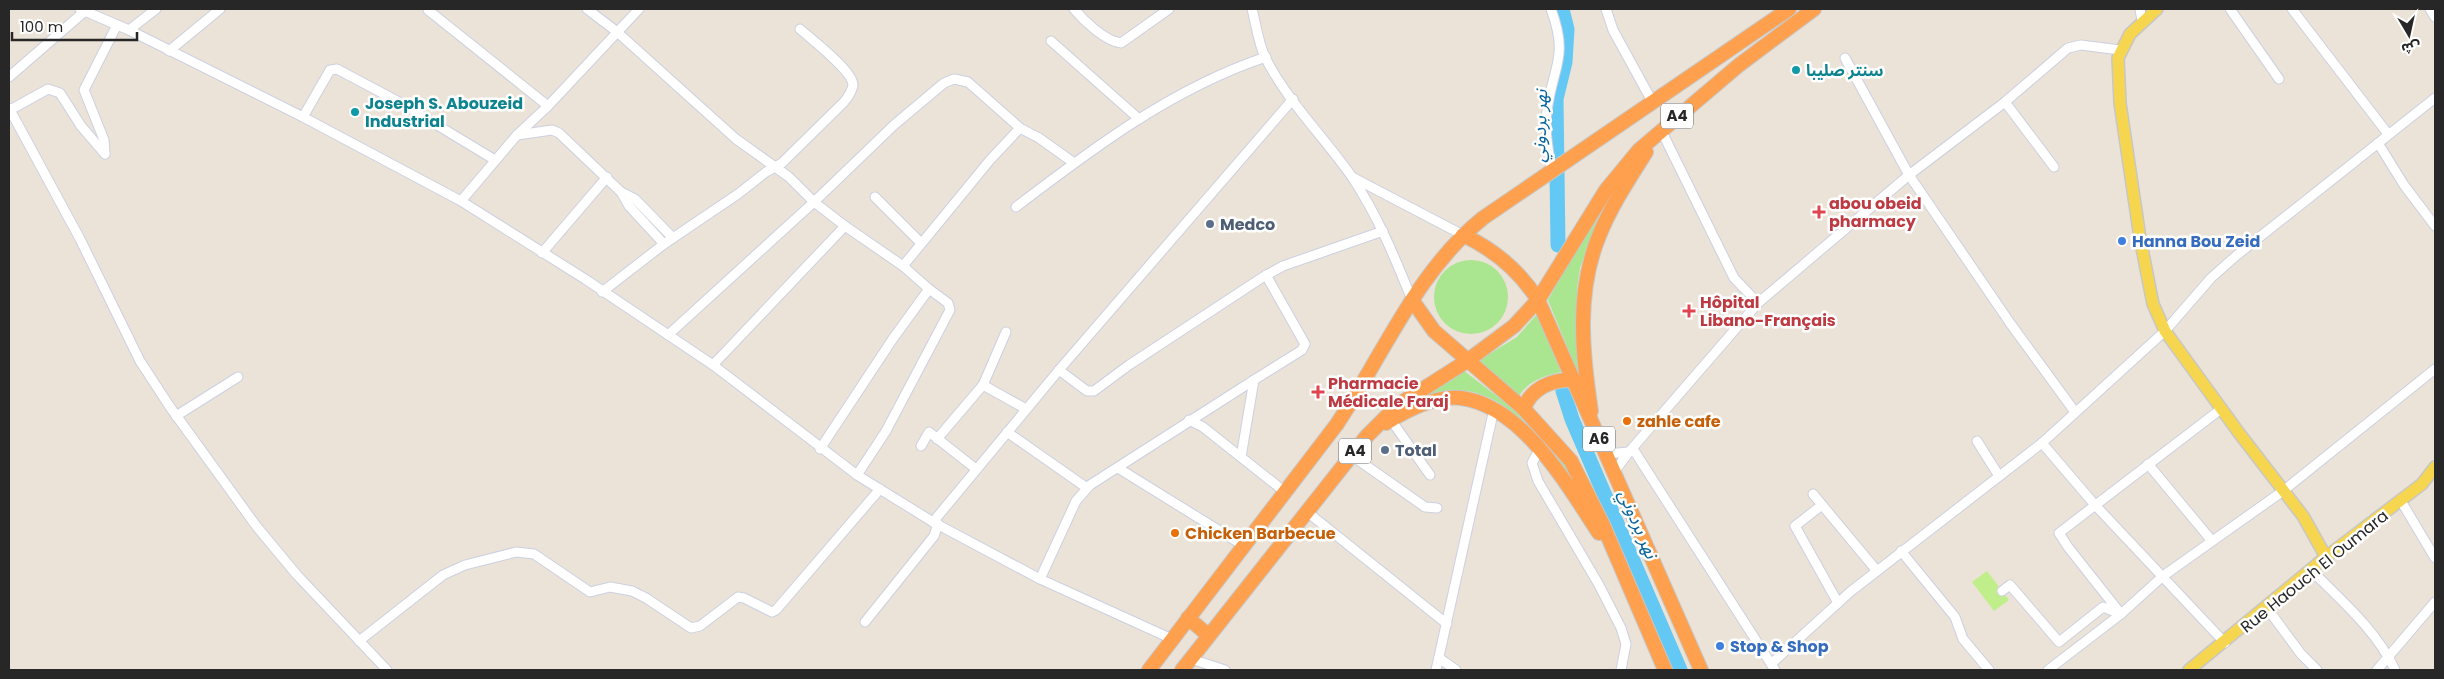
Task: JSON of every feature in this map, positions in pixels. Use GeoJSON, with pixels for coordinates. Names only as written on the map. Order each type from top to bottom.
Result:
{"type":"FeatureCollection","features":[{"type":"Feature","properties":{"kind":"highway","name":"A4"},"geometry":{"type":"LineString","coordinates":[[1155,668],[1172,639],[1285,492],[1361,388],[1412,300],[1438,263],[1463,235],[1483,218],[1552,173],[1789,9]]}},
{"type":"Feature","properties":{"kind":"highway","name":"A4"},"geometry":{"type":"LineString","coordinates":[[1186,665],[1366,437],[1398,405],[1467,361],[1514,326],[1538,300],[1606,190],[1627,162],[1658,132],[1739,65],[1814,9]]}},
{"type":"Feature","properties":{"kind":"highway"},"geometry":{"type":"LineString","coordinates":[[1599,438],[1592,416],[1584,357],[1583,304],[1585,286],[1599,235],[1624,186],[1658,132]]}},
{"type":"Feature","properties":{"kind":"highway","name":"A6"},"geometry":{"type":"LineString","coordinates":[[1463,235],[1509,263],[1538,300],[1701,670]]}},
{"type":"Feature","properties":{"kind":"highway","name":"A6"},"geometry":{"type":"LineString","coordinates":[[1412,300],[1434,331],[1524,409],[1571,461],[1588,492],[1666,670]]}},
{"type":"Feature","properties":{"kind":"highway"},"geometry":{"type":"LineString","coordinates":[[1524,409],[1528,399],[1539,389],[1552,382],[1572,380]]}},
{"type":"Feature","properties":{"kind":"highway"},"geometry":{"type":"LineString","coordinates":[[1354,453],[1391,420],[1420,406],[1450,398],[1474,401],[1511,420],[1540,450],[1617,558]]}},
{"type":"Feature","properties":{"kind":"highway"},"geometry":{"type":"LineString","coordinates":[[1188,618],[1208,635]]}},
{"type":"Feature","properties":{"kind":"main road"},"geometry":{"type":"LineString","coordinates":[[2157,9],[2142,21],[2120,50],[2118,72],[2120,104],[2140,238],[2153,304],[2165,331],[2221,409],[2304,516],[2326,557]]}},
{"type":"Feature","properties":{"kind":"main road","name":"Rue Haouch El Oumara"},"geometry":{"type":"LineString","coordinates":[[2189,670],[2225,643],[2326,557],[2402,501],[2422,484],[2435,467]]}},
{"type":"Feature","properties":{"kind":"street"},"geometry":{"type":"LineString","coordinates":[[129,30],[156,9]]}},
{"type":"Feature","properties":{"kind":"street"},"geometry":{"type":"LineString","coordinates":[[170,51],[220,9]]}},
{"type":"Feature","properties":{"kind":"street"},"geometry":{"type":"LineString","coordinates":[[587,9],[616,31],[736,139],[788,177],[814,202],[844,226],[903,266],[929,289],[948,302],[950,310],[891,423],[857,475]]}},
{"type":"Feature","properties":{"kind":"street"},"geometry":{"type":"LineString","coordinates":[[460,201],[517,135],[548,106],[638,9]]}},
{"type":"Feature","properties":{"kind":"street"},"geometry":{"type":"LineString","coordinates":[[1074,9],[1094,28],[1111,40],[1121,43],[1169,9]]}},
{"type":"Feature","properties":{"kind":"street"},"geometry":{"type":"LineString","coordinates":[[1252,9],[1266,57],[1294,100],[1352,177],[1383,231],[1412,300]]}},
{"type":"Feature","properties":{"kind":"street"},"geometry":{"type":"LineString","coordinates":[[1551,9],[1559,30],[1561,47],[1547,111],[1547,137],[1552,173]]}},
{"type":"Feature","properties":{"kind":"street"},"geometry":{"type":"LineString","coordinates":[[1606,9],[1613,30],[1653,103]]}},
{"type":"Feature","properties":{"kind":"street"},"geometry":{"type":"LineString","coordinates":[[2140,9],[2142,21]]}},
{"type":"Feature","properties":{"kind":"street"},"geometry":{"type":"LineString","coordinates":[[2230,9],[2279,79]]}},
{"type":"Feature","properties":{"kind":"street"},"geometry":{"type":"LineString","coordinates":[[2292,9],[2388,134]]}},
{"type":"Feature","properties":{"kind":"street"},"geometry":{"type":"LineString","coordinates":[[2430,9],[2435,17]]}},
{"type":"Feature","properties":{"kind":"street"},"geometry":{"type":"LineString","coordinates":[[9,77],[83,10],[129,30],[303,117],[460,201],[713,365],[820,449],[857,475],[935,523],[1040,579],[1172,639]]}},
{"type":"Feature","properties":{"kind":"street"},"geometry":{"type":"LineString","coordinates":[[428,10],[548,106]]}},
{"type":"Feature","properties":{"kind":"street"},"geometry":{"type":"LineString","coordinates":[[117,25],[84,90],[104,140],[105,154],[81,126],[60,92],[48,89],[10,109],[80,239],[140,361],[176,416],[257,527],[297,576],[387,670]]}},
{"type":"Feature","properties":{"kind":"street"},"geometry":{"type":"LineString","coordinates":[[602,292],[664,244],[738,194],[766,172],[776,168],[844,102],[851,92],[853,85],[848,74],[800,29]]}},
{"type":"Feature","properties":{"kind":"street"},"geometry":{"type":"LineString","coordinates":[[1051,41],[1139,119]]}},
{"type":"Feature","properties":{"kind":"street"},"geometry":{"type":"LineString","coordinates":[[1614,472],[1758,303],[1909,175],[2005,102],[2068,48],[2082,45],[2120,50]]}},
{"type":"Feature","properties":{"kind":"street"},"geometry":{"type":"LineString","coordinates":[[1016,207],[1074,163],[1139,119],[1200,82],[1266,57]]}},
{"type":"Feature","properties":{"kind":"street"},"geometry":{"type":"LineString","coordinates":[[1845,58],[1909,175],[2010,323],[2075,412]]}},
{"type":"Feature","properties":{"kind":"street"},"geometry":{"type":"LineString","coordinates":[[303,117],[330,70],[337,69],[399,102],[495,160]]}},
{"type":"Feature","properties":{"kind":"street"},"geometry":{"type":"LineString","coordinates":[[668,335],[814,202],[894,124],[949,80],[961,79],[968,82],[1020,128],[1039,138],[1074,163]]}},
{"type":"Feature","properties":{"kind":"street"},"geometry":{"type":"LineString","coordinates":[[1631,450],[1773,667],[1838,603],[1901,551],[2042,443],[2165,331],[2211,278],[2224,266],[2435,98]]}},
{"type":"Feature","properties":{"kind":"street"},"geometry":{"type":"LineString","coordinates":[[865,622],[934,536],[935,523],[976,469],[1059,370],[1294,100]]}},
{"type":"Feature","properties":{"kind":"street"},"geometry":{"type":"LineString","coordinates":[[2005,102],[2054,167]]}},
{"type":"Feature","properties":{"kind":"street"},"geometry":{"type":"LineString","coordinates":[[903,266],[1020,128]]}},
{"type":"Feature","properties":{"kind":"street"},"geometry":{"type":"LineString","coordinates":[[517,135],[552,130],[559,133],[607,177],[621,192],[629,206],[664,244]]}},
{"type":"Feature","properties":{"kind":"street"},"geometry":{"type":"LineString","coordinates":[[1658,132],[1734,278],[1758,303]]}},
{"type":"Feature","properties":{"kind":"street"},"geometry":{"type":"LineString","coordinates":[[2378,143],[2404,185],[2435,226]]}},
{"type":"Feature","properties":{"kind":"street"},"geometry":{"type":"LineString","coordinates":[[542,253],[607,177]]}},
{"type":"Feature","properties":{"kind":"street"},"geometry":{"type":"LineString","coordinates":[[1352,177],[1463,235]]}},
{"type":"Feature","properties":{"kind":"street"},"geometry":{"type":"LineString","coordinates":[[621,192],[635,199],[673,238]]}},
{"type":"Feature","properties":{"kind":"street"},"geometry":{"type":"LineString","coordinates":[[875,197],[921,243]]}},
{"type":"Feature","properties":{"kind":"street"},"geometry":{"type":"LineString","coordinates":[[713,365],[844,226]]}},
{"type":"Feature","properties":{"kind":"street"},"geometry":{"type":"LineString","coordinates":[[1059,370],[1087,391],[1094,391],[1129,365],[1266,275],[1283,266],[1383,231]]}},
{"type":"Feature","properties":{"kind":"street"},"geometry":{"type":"LineString","coordinates":[[1040,579],[1076,501],[1087,488],[1189,420],[1302,350],[1305,344],[1266,275]]}},
{"type":"Feature","properties":{"kind":"street"},"geometry":{"type":"LineString","coordinates":[[820,449],[892,340],[929,289]]}},
{"type":"Feature","properties":{"kind":"street"},"geometry":{"type":"LineString","coordinates":[[937,439],[983,385],[1006,332]]}},
{"type":"Feature","properties":{"kind":"street"},"geometry":{"type":"LineString","coordinates":[[2048,670],[2121,614],[2163,576],[2283,491],[2435,369]]}},
{"type":"Feature","properties":{"kind":"street"},"geometry":{"type":"LineString","coordinates":[[176,416],[238,377]]}},
{"type":"Feature","properties":{"kind":"street"},"geometry":{"type":"LineString","coordinates":[[1242,457],[1254,380]]}},
{"type":"Feature","properties":{"kind":"street"},"geometry":{"type":"LineString","coordinates":[[983,385],[1026,409]]}},
{"type":"Feature","properties":{"kind":"street"},"geometry":{"type":"LineString","coordinates":[[2121,614],[2059,533],[2221,409]]}},
{"type":"Feature","properties":{"kind":"street"},"geometry":{"type":"LineString","coordinates":[[1436,670],[1494,410]]}},
{"type":"Feature","properties":{"kind":"street"},"geometry":{"type":"LineString","coordinates":[[1189,420],[1203,427],[1285,492]]}},
{"type":"Feature","properties":{"kind":"street"},"geometry":{"type":"LineString","coordinates":[[1391,420],[1430,475]]}},
{"type":"Feature","properties":{"kind":"street"},"geometry":{"type":"LineString","coordinates":[[921,446],[929,432],[976,469]]}},
{"type":"Feature","properties":{"kind":"street"},"geometry":{"type":"LineString","coordinates":[[1008,432],[1087,488]]}},
{"type":"Feature","properties":{"kind":"street"},"geometry":{"type":"LineString","coordinates":[[1977,441],[1999,476]]}},
{"type":"Feature","properties":{"kind":"street"},"geometry":{"type":"LineString","coordinates":[[2042,443],[2095,505],[2225,643]]}},
{"type":"Feature","properties":{"kind":"street"},"geometry":{"type":"LineString","coordinates":[[1540,450],[1532,463],[1538,481],[1599,585],[1621,628],[1626,644],[1626,653],[1621,670]]}},
{"type":"Feature","properties":{"kind":"street"},"geometry":{"type":"LineString","coordinates":[[1606,454],[1631,450]]}},
{"type":"Feature","properties":{"kind":"street"},"geometry":{"type":"LineString","coordinates":[[1354,453],[1425,507],[1437,508]]}},
{"type":"Feature","properties":{"kind":"street"},"geometry":{"type":"LineString","coordinates":[[2148,464],[2212,541]]}},
{"type":"Feature","properties":{"kind":"street"},"geometry":{"type":"LineString","coordinates":[[1118,468],[1244,546]]}},
{"type":"Feature","properties":{"kind":"street"},"geometry":{"type":"LineString","coordinates":[[359,641],[443,575],[465,566],[522,551],[534,554],[590,592],[610,587],[639,594],[691,628],[700,626],[738,597],[744,598],[772,612],[776,610],[880,489]]}},
{"type":"Feature","properties":{"kind":"street"},"geometry":{"type":"LineString","coordinates":[[1813,494],[1877,571]]}},
{"type":"Feature","properties":{"kind":"street"},"geometry":{"type":"LineString","coordinates":[[2402,501],[2435,558]]}},
{"type":"Feature","properties":{"kind":"street"},"geometry":{"type":"LineString","coordinates":[[1822,505],[1795,526],[1838,603]]}},
{"type":"Feature","properties":{"kind":"street"},"geometry":{"type":"LineString","coordinates":[[1306,511],[1446,624]]}},
{"type":"Feature","properties":{"kind":"street"},"geometry":{"type":"LineString","coordinates":[[1901,551],[1954,617],[1963,639],[1989,670]]}},
{"type":"Feature","properties":{"kind":"street"},"geometry":{"type":"LineString","coordinates":[[2311,570],[2354,613],[2389,657],[2395,670]]}},
{"type":"Feature","properties":{"kind":"street"},"geometry":{"type":"LineString","coordinates":[[2002,591],[2010,585],[2059,642],[2103,607],[2121,614]]}},
{"type":"Feature","properties":{"kind":"street"},"geometry":{"type":"LineString","coordinates":[[2378,670],[2435,602]]}},
{"type":"Feature","properties":{"kind":"street"},"geometry":{"type":"LineString","coordinates":[[2267,608],[2317,670]]}},
{"type":"Feature","properties":{"kind":"street"},"geometry":{"type":"LineString","coordinates":[[1439,658],[1456,670]]}},
{"type":"Feature","properties":{"kind":"street"},"geometry":{"type":"LineString","coordinates":[[1186,665],[1225,670]]}},
{"type":"Feature","properties":{"kind":"green space"},"geometry":{"type":"Polygon","coordinates":[[[1610,189],[1580,268],[1577,289],[1580,378],[1548,300],[1610,189]]]}},
{"type":"Feature","properties":{"kind":"green space"},"geometry":{"type":"Polygon","coordinates":[[[1471,260],[1492,266],[1502,276],[1508,297],[1502,318],[1492,328],[1471,334],[1450,328],[1440,318],[1434,297],[1440,276],[1450,266],[1471,260]]]}},
{"type":"Feature","properties":{"kind":"green space"},"geometry":{"type":"Polygon","coordinates":[[[1538,313],[1561,372],[1536,380],[1525,388],[1518,399],[1478,361],[1517,337],[1538,313]]]}},
{"type":"Feature","properties":{"kind":"green space"},"geometry":{"type":"Polygon","coordinates":[[[1463,370],[1524,417],[1559,455],[1585,501],[1530,429],[1496,401],[1476,393],[1454,390],[1439,392],[1416,399],[1463,370]]]}},
{"type":"Feature","properties":{"kind":"green space"},"geometry":{"type":"Polygon","coordinates":[[[1987,571],[2009,600],[1994,611],[1972,582],[1987,571]]]}},
{"type":"Feature","properties":{"kind":"waterway","name":"نهر بردوني"},"geometry":{"type":"LineString","coordinates":[[1558,245],[1556,99],[1565,62],[1567,29],[1562,9]]}},
{"type":"Feature","properties":{"kind":"waterway","name":"نهر بردوني"},"geometry":{"type":"LineString","coordinates":[[1563,391],[1572,419],[1680,670]]}},
{"type":"Feature","properties":{"kind":"place","name":"سنتر صليبا"},"geometry":{"type":"Point","coordinates":[1796,70]}},
{"type":"Feature","properties":{"kind":"place","name":"Joseph S. Abouzeid Industrial"},"geometry":{"type":"Point","coordinates":[355,112]}},
{"type":"Feature","properties":{"kind":"place","name":"abou obeid pharmacy"},"geometry":{"type":"Point","coordinates":[1819,212]}},
{"type":"Feature","properties":{"kind":"place","name":"Medco"},"geometry":{"type":"Point","coordinates":[1210,224]}},
{"type":"Feature","properties":{"kind":"place","name":"Hanna Bou Zeid"},"geometry":{"type":"Point","coordinates":[2122,241]}},
{"type":"Feature","properties":{"kind":"place","name":"Hôpital Libano-Français"},"geometry":{"type":"Point","coordinates":[1689,311]}},
{"type":"Feature","properties":{"kind":"place","name":"Pharmacie Médicale Faraj"},"geometry":{"type":"Point","coordinates":[1318,392]}},
{"type":"Feature","properties":{"kind":"place","name":"zahle cafe"},"geometry":{"type":"Point","coordinates":[1627,421]}},
{"type":"Feature","properties":{"kind":"place","name":"Total"},"geometry":{"type":"Point","coordinates":[1385,450]}},
{"type":"Feature","properties":{"kind":"place","name":"Chicken Barbecue"},"geometry":{"type":"Point","coordinates":[1175,533]}},
{"type":"Feature","properties":{"kind":"place","name":"Stop & Shop"},"geometry":{"type":"Point","coordinates":[1720,646]}}]}
